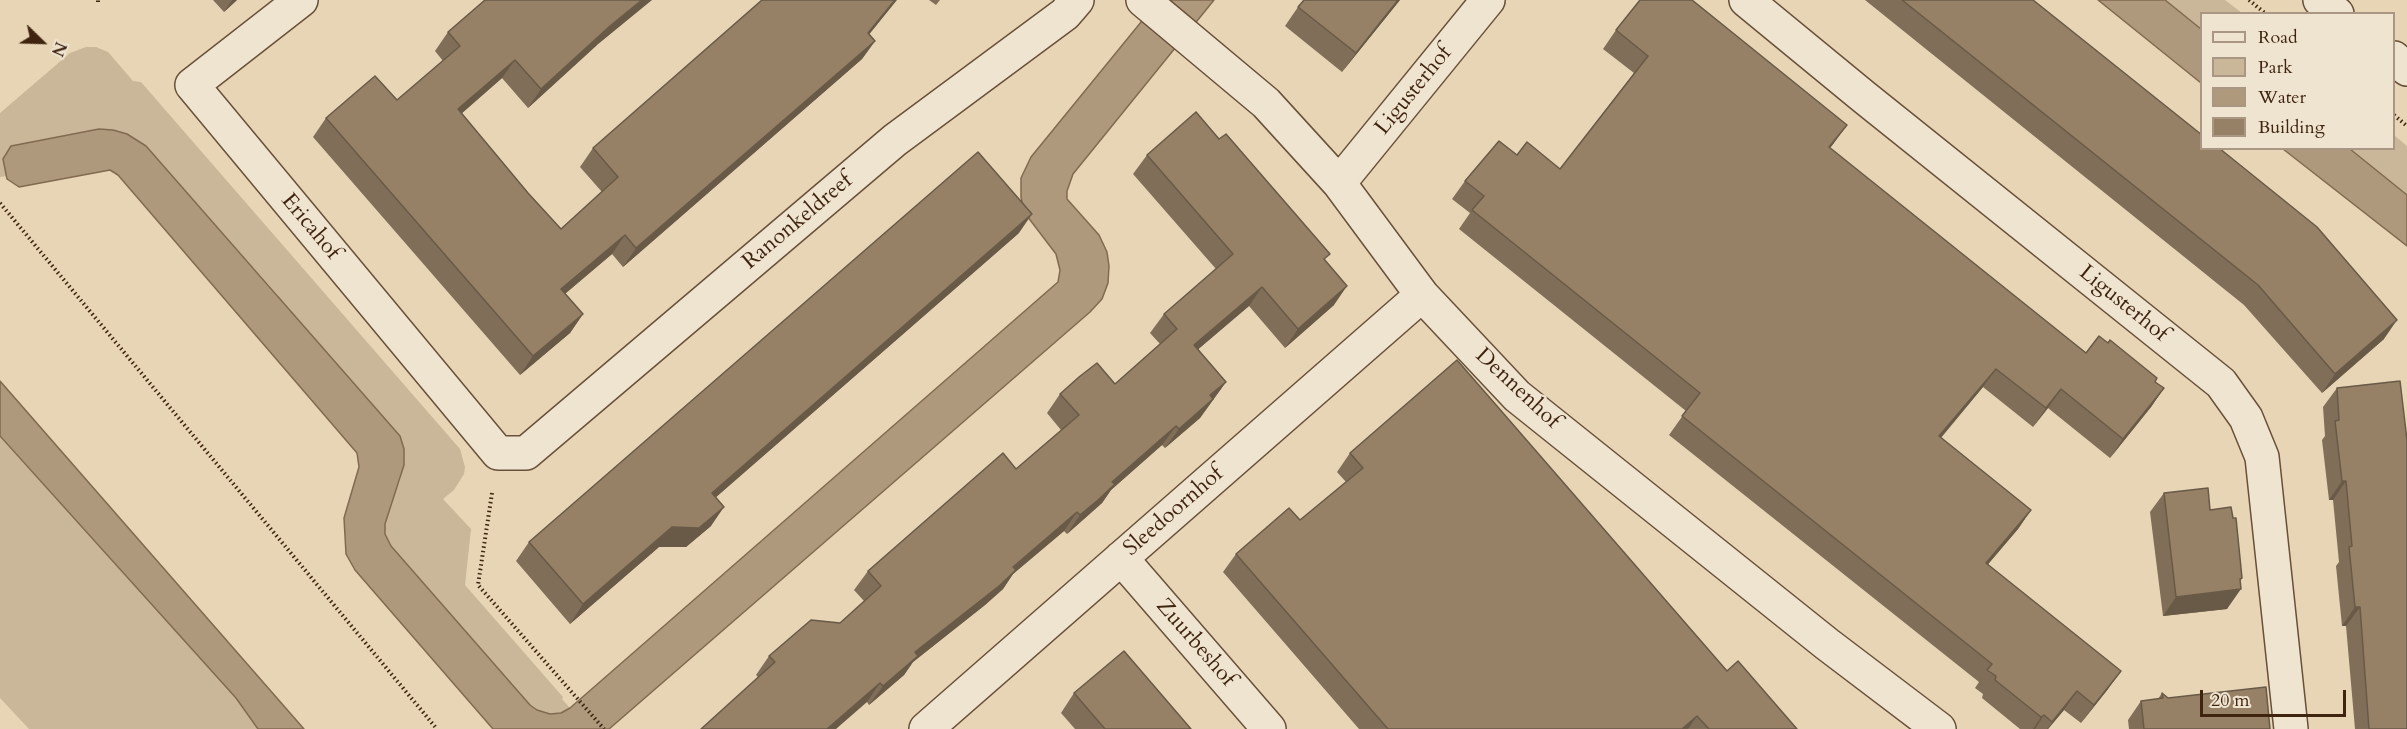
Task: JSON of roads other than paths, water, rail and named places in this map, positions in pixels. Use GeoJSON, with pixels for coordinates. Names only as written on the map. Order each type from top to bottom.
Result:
{"type":"FeatureCollection","features":[{"type":"Feature","properties":{"kind":"street","name":"Ericahof"},"geometry":{"type":"LineString","coordinates":[[301,0],[192,85],[512,453]]}},
{"type":"Feature","properties":{"kind":"street","name":"Ranonkeldreef"},"geometry":{"type":"LineString","coordinates":[[512,453],[895,140],[1065,14],[1077,0]]}},
{"type":"Feature","properties":{"kind":"street","name":"Dennenhof"},"geometry":{"type":"LineString","coordinates":[[1143,0],[1266,102],[1339,183],[1422,295],[1517,396],[1827,644],[1939,729]]}},
{"type":"Feature","properties":{"kind":"street","name":"Ligusterhof"},"geometry":{"type":"LineString","coordinates":[[1339,183],[1488,0]]}},
{"type":"Feature","properties":{"kind":"street","name":"Ligusterhof"},"geometry":{"type":"LineString","coordinates":[[1746,0],[2221,382],[2246,418],[2262,458],[2291,729]]}},
{"type":"Feature","properties":{"kind":"street"},"geometry":{"type":"LineString","coordinates":[[2320,0],[2335,12]]}},
{"type":"Feature","properties":{"kind":"street"},"geometry":{"type":"LineString","coordinates":[[2395,59],[2407,69]]}},
{"type":"Feature","properties":{"kind":"street","name":"Sleedoornhof"},"geometry":{"type":"LineString","coordinates":[[926,729],[1422,295]]}},
{"type":"Feature","properties":{"kind":"street","name":"Zuurbeshof"},"geometry":{"type":"LineString","coordinates":[[1121,558],[1269,729]]}},
{"type":"Feature","properties":{"kind":"water"},"geometry":{"type":"Polygon","coordinates":[[[1159,0],[1214,0],[1073,174],[1067,191],[1067,199],[1099,235],[1107,252],[1108,283],[1102,299],[1090,312],[609,729],[493,729],[355,570],[346,554],[344,518],[359,467],[357,453],[118,175],[110,170],[19,187],[7,179],[3,159],[11,146],[99,129],[127,134],[146,146],[400,436],[404,449],[404,465],[385,524],[385,534],[391,546],[530,705],[550,714],[561,713],[570,708],[1058,282],[1060,270],[1056,254],[1024,212],[1021,178],[1031,157],[1159,0]]]}},
{"type":"Feature","properties":{"kind":"water"},"geometry":{"type":"Polygon","coordinates":[[[2098,0],[2165,0],[2200,28],[2200,82],[2098,0]]]}},
{"type":"Feature","properties":{"kind":"water"},"geometry":{"type":"Polygon","coordinates":[[[2284,150],[2351,150],[2407,195],[2407,246],[2284,150]]]}},
{"type":"Feature","properties":{"kind":"water"},"geometry":{"type":"Polygon","coordinates":[[[0,381],[304,729],[258,729],[236,698],[0,436],[0,381]]]}}]}
